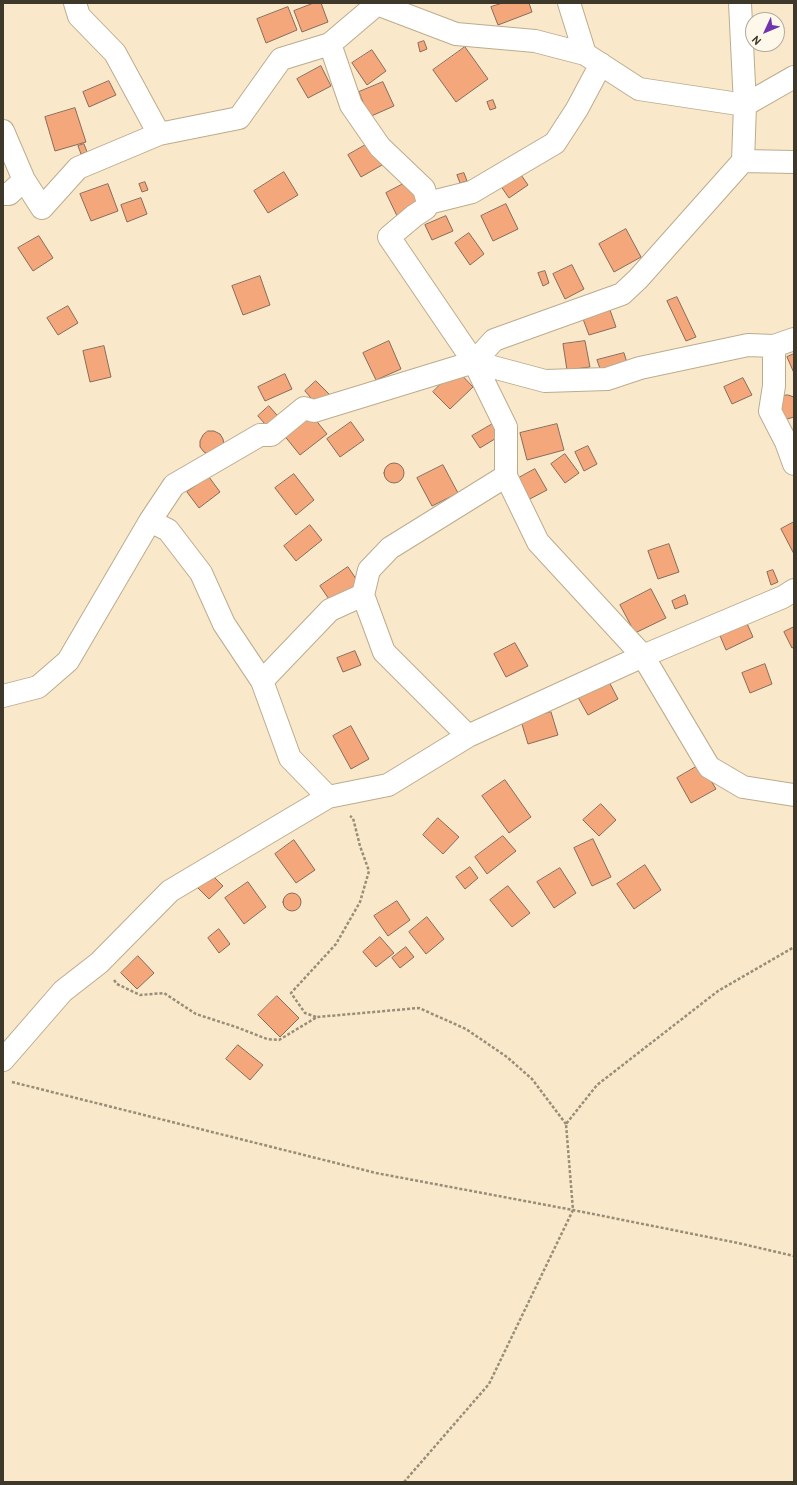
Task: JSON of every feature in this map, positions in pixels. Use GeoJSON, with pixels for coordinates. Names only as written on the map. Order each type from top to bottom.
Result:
{"type":"FeatureCollection","features":[{"type":"Feature","properties":{"kind":"street"},"geometry":{"type":"LineString","coordinates":[[75,3],[79,16],[115,53],[159,134]]}},
{"type":"Feature","properties":{"kind":"street"},"geometry":{"type":"LineString","coordinates":[[3,131],[24,180],[42,208],[78,168],[159,134],[239,118],[281,60],[330,44],[378,3],[456,34],[535,41],[593,59],[639,89],[745,104],[794,77]]}},
{"type":"Feature","properties":{"kind":"street"},"geometry":{"type":"LineString","coordinates":[[428,203],[472,192],[555,143],[577,109],[593,59],[568,3]]}},
{"type":"Feature","properties":{"kind":"street"},"geometry":{"type":"LineString","coordinates":[[3,696],[38,687],[68,660],[150,520],[174,485],[260,434],[271,435],[304,408],[314,412],[474,362],[494,340],[622,294],[638,279],[743,161],[745,104],[740,3]]}},
{"type":"Feature","properties":{"kind":"street"},"geometry":{"type":"LineString","coordinates":[[330,44],[351,105],[380,147],[424,189],[428,203],[426,208],[389,237],[474,362],[506,427],[506,476],[538,542],[643,656],[709,767],[743,787],[794,795]]}},
{"type":"Feature","properties":{"kind":"street"},"geometry":{"type":"LineString","coordinates":[[743,161],[794,162]]}},
{"type":"Feature","properties":{"kind":"street"},"geometry":{"type":"LineString","coordinates":[[3,194],[9,194],[24,180]]}},
{"type":"Feature","properties":{"kind":"street"},"geometry":{"type":"LineString","coordinates":[[474,362],[545,381],[607,379],[640,368],[748,345],[784,342],[770,411],[786,442],[794,464]]}},
{"type":"Feature","properties":{"kind":"street"},"geometry":{"type":"LineString","coordinates":[[468,736],[384,652],[363,595],[369,570],[390,548],[506,476]]}},
{"type":"Feature","properties":{"kind":"street"},"geometry":{"type":"LineString","coordinates":[[150,520],[168,530],[201,573],[224,624],[262,681],[290,758],[328,797]]}},
{"type":"Feature","properties":{"kind":"street"},"geometry":{"type":"LineString","coordinates":[[5,1069],[63,991],[99,963],[170,891],[328,797],[388,785],[468,736],[643,656],[783,597],[794,590]]}},
{"type":"Feature","properties":{"kind":"street"},"geometry":{"type":"LineString","coordinates":[[262,681],[330,610],[363,595]]}},
{"type":"Feature","properties":{"kind":"path"},"geometry":{"type":"LineString","coordinates":[[328,797],[353,818],[360,846],[369,871],[360,902],[336,944],[290,994],[305,1013],[317,1017],[419,1008],[466,1029],[508,1057],[532,1078],[566,1124],[573,1210],[489,1384],[404,1482]]}},
{"type":"Feature","properties":{"kind":"path"},"geometry":{"type":"LineString","coordinates":[[566,1124],[597,1085],[718,991],[794,947]]}},
{"type":"Feature","properties":{"kind":"path"},"geometry":{"type":"LineString","coordinates":[[99,963],[117,984],[140,995],[164,993],[196,1014],[267,1039],[279,1040],[317,1017]]}},
{"type":"Feature","properties":{"kind":"path"},"geometry":{"type":"LineString","coordinates":[[5,1069],[20,1084],[376,1173],[573,1210],[738,1243],[794,1256]]}},
{"type":"Feature","properties":{"kind":"building"},"geometry":{"type":"Polygon","coordinates":[[[314,3],[321,3],[328,22],[302,32],[294,11],[314,3]]]}},
{"type":"Feature","properties":{"kind":"building"},"geometry":{"type":"Polygon","coordinates":[[[503,3],[529,3],[532,12],[498,25],[491,7],[503,3]]]}},
{"type":"Feature","properties":{"kind":"building"},"geometry":{"type":"Polygon","coordinates":[[[288,7],[297,30],[266,43],[257,19],[288,7]]]}},
{"type":"Feature","properties":{"kind":"building"},"geometry":{"type":"Polygon","coordinates":[[[424,41],[427,49],[420,52],[418,43],[424,41]]]}},
{"type":"Feature","properties":{"kind":"building"},"geometry":{"type":"Polygon","coordinates":[[[465,47],[488,79],[456,102],[433,70],[465,47]]]}},
{"type":"Feature","properties":{"kind":"building"},"geometry":{"type":"Polygon","coordinates":[[[372,50],[386,71],[367,85],[352,63],[372,50]]]}},
{"type":"Feature","properties":{"kind":"building"},"geometry":{"type":"Polygon","coordinates":[[[321,66],[331,86],[308,98],[297,79],[321,66]]]}},
{"type":"Feature","properties":{"kind":"building"},"geometry":{"type":"Polygon","coordinates":[[[109,81],[116,95],[89,107],[83,92],[109,81]]]}},
{"type":"Feature","properties":{"kind":"building"},"geometry":{"type":"Polygon","coordinates":[[[383,82],[394,106],[369,117],[359,92],[383,82]]]}},
{"type":"Feature","properties":{"kind":"building"},"geometry":{"type":"Polygon","coordinates":[[[493,100],[496,108],[490,110],[487,102],[493,100]]]}},
{"type":"Feature","properties":{"kind":"building"},"geometry":{"type":"Polygon","coordinates":[[[75,108],[86,142],[55,151],[45,117],[75,108]]]}},
{"type":"Feature","properties":{"kind":"building"},"geometry":{"type":"Polygon","coordinates":[[[369,143],[382,165],[361,177],[348,155],[369,143]]]}},
{"type":"Feature","properties":{"kind":"building"},"geometry":{"type":"Polygon","coordinates":[[[84,144],[87,152],[81,154],[78,146],[84,144]]]}},
{"type":"Feature","properties":{"kind":"building"},"geometry":{"type":"Polygon","coordinates":[[[517,169],[528,185],[509,198],[498,182],[517,169]]]}},
{"type":"Feature","properties":{"kind":"building"},"geometry":{"type":"Polygon","coordinates":[[[284,172],[298,195],[268,213],[254,191],[284,172]]]}},
{"type":"Feature","properties":{"kind":"building"},"geometry":{"type":"Polygon","coordinates":[[[464,173],[467,181],[460,183],[457,175],[464,173]]]}},
{"type":"Feature","properties":{"kind":"building"},"geometry":{"type":"Polygon","coordinates":[[[409,181],[422,209],[399,220],[386,193],[409,181]]]}},
{"type":"Feature","properties":{"kind":"building"},"geometry":{"type":"Polygon","coordinates":[[[145,182],[148,190],[142,192],[139,184],[145,182]]]}},
{"type":"Feature","properties":{"kind":"building"},"geometry":{"type":"Polygon","coordinates":[[[108,184],[118,211],[91,221],[80,194],[108,184]]]}},
{"type":"Feature","properties":{"kind":"building"},"geometry":{"type":"Polygon","coordinates":[[[141,198],[147,214],[127,222],[121,205],[141,198]]]}},
{"type":"Feature","properties":{"kind":"building"},"geometry":{"type":"Polygon","coordinates":[[[506,204],[518,229],[493,241],[481,216],[506,204]]]}},
{"type":"Feature","properties":{"kind":"building"},"geometry":{"type":"Polygon","coordinates":[[[446,216],[453,231],[432,240],[425,225],[446,216]]]}},
{"type":"Feature","properties":{"kind":"building"},"geometry":{"type":"Polygon","coordinates":[[[626,229],[641,257],[614,272],[599,244],[626,229]]]}},
{"type":"Feature","properties":{"kind":"building"},"geometry":{"type":"Polygon","coordinates":[[[469,233],[484,254],[470,265],[455,243],[469,233]]]}},
{"type":"Feature","properties":{"kind":"building"},"geometry":{"type":"Polygon","coordinates":[[[39,236],[53,258],[33,271],[18,248],[39,236]]]}},
{"type":"Feature","properties":{"kind":"building"},"geometry":{"type":"Polygon","coordinates":[[[572,265],[584,289],[565,299],[553,274],[572,265]]]}},
{"type":"Feature","properties":{"kind":"building"},"geometry":{"type":"Polygon","coordinates":[[[545,271],[549,283],[543,286],[538,273],[545,271]]]}},
{"type":"Feature","properties":{"kind":"building"},"geometry":{"type":"Polygon","coordinates":[[[260,276],[270,305],[243,315],[232,286],[260,276]]]}},
{"type":"Feature","properties":{"kind":"building"},"geometry":{"type":"Polygon","coordinates":[[[677,297],[696,337],[686,341],[667,301],[677,297]]]}},
{"type":"Feature","properties":{"kind":"building"},"geometry":{"type":"Polygon","coordinates":[[[68,306],[78,323],[58,335],[47,318],[68,306]]]}},
{"type":"Feature","properties":{"kind":"building"},"geometry":{"type":"Polygon","coordinates":[[[610,310],[616,327],[589,335],[583,319],[610,310]]]}},
{"type":"Feature","properties":{"kind":"building"},"geometry":{"type":"Polygon","coordinates":[[[389,341],[401,369],[376,380],[363,353],[389,341]]]}},
{"type":"Feature","properties":{"kind":"building"},"geometry":{"type":"Polygon","coordinates":[[[585,341],[590,367],[567,370],[563,344],[585,341]]]}},
{"type":"Feature","properties":{"kind":"building"},"geometry":{"type":"Polygon","coordinates":[[[104,346],[111,377],[90,382],[83,351],[104,346]]]}},
{"type":"Feature","properties":{"kind":"building"},"geometry":{"type":"Polygon","coordinates":[[[624,353],[629,369],[603,377],[597,360],[624,353]]]}},
{"type":"Feature","properties":{"kind":"building"},"geometry":{"type":"Polygon","coordinates":[[[794,354],[794,373],[787,357],[794,354]]]}},
{"type":"Feature","properties":{"kind":"building"},"geometry":{"type":"Polygon","coordinates":[[[456,369],[473,387],[450,409],[433,392],[456,369]]]}},
{"type":"Feature","properties":{"kind":"building"},"geometry":{"type":"Polygon","coordinates":[[[285,374],[292,389],[265,401],[258,387],[285,374]]]}},
{"type":"Feature","properties":{"kind":"building"},"geometry":{"type":"Polygon","coordinates":[[[743,378],[752,395],[732,404],[724,387],[743,378]]]}},
{"type":"Feature","properties":{"kind":"building"},"geometry":{"type":"Polygon","coordinates":[[[316,381],[330,395],[318,406],[305,391],[316,381]]]}},
{"type":"Feature","properties":{"kind":"building"},"geometry":{"type":"Polygon","coordinates":[[[788,395],[794,397],[794,417],[787,419],[781,417],[782,396],[788,395]]]}},
{"type":"Feature","properties":{"kind":"building"},"geometry":{"type":"Polygon","coordinates":[[[269,406],[283,422],[272,432],[258,416],[269,406]]]}},
{"type":"Feature","properties":{"kind":"building"},"geometry":{"type":"Polygon","coordinates":[[[310,413],[327,434],[300,455],[283,434],[310,413]]]}},
{"type":"Feature","properties":{"kind":"building"},"geometry":{"type":"Polygon","coordinates":[[[351,422],[364,440],[340,457],[327,439],[351,422]]]}},
{"type":"Feature","properties":{"kind":"building"},"geometry":{"type":"Polygon","coordinates":[[[496,422],[503,434],[480,448],[472,436],[496,422]]]}},
{"type":"Feature","properties":{"kind":"building"},"geometry":{"type":"Polygon","coordinates":[[[557,424],[564,450],[527,460],[520,433],[557,424]]]}},
{"type":"Feature","properties":{"kind":"building"},"geometry":{"type":"Polygon","coordinates":[[[208,431],[214,431],[220,434],[224,445],[210,455],[204,452],[200,447],[200,441],[203,435],[208,431]]]}},
{"type":"Feature","properties":{"kind":"building"},"geometry":{"type":"Polygon","coordinates":[[[588,446],[597,464],[584,471],[575,452],[588,446]]]}},
{"type":"Feature","properties":{"kind":"building"},"geometry":{"type":"Polygon","coordinates":[[[565,454],[579,473],[565,483],[551,464],[565,454]]]}},
{"type":"Feature","properties":{"kind":"building"},"geometry":{"type":"Polygon","coordinates":[[[394,463],[401,466],[404,473],[401,480],[394,483],[387,480],[384,473],[387,466],[394,463]]]}},
{"type":"Feature","properties":{"kind":"building"},"geometry":{"type":"Polygon","coordinates":[[[443,465],[458,493],[432,506],[417,478],[443,465]]]}},
{"type":"Feature","properties":{"kind":"building"},"geometry":{"type":"Polygon","coordinates":[[[535,469],[547,490],[526,501],[515,480],[535,469]]]}},
{"type":"Feature","properties":{"kind":"building"},"geometry":{"type":"Polygon","coordinates":[[[294,474],[314,500],[296,515],[275,488],[294,474]]]}},
{"type":"Feature","properties":{"kind":"building"},"geometry":{"type":"Polygon","coordinates":[[[209,477],[220,492],[199,508],[187,492],[209,477]]]}},
{"type":"Feature","properties":{"kind":"building"},"geometry":{"type":"Polygon","coordinates":[[[794,522],[794,554],[781,529],[794,522]]]}},
{"type":"Feature","properties":{"kind":"building"},"geometry":{"type":"Polygon","coordinates":[[[310,525],[322,540],[296,561],[284,546],[310,525]]]}},
{"type":"Feature","properties":{"kind":"building"},"geometry":{"type":"Polygon","coordinates":[[[669,544],[679,572],[658,579],[648,551],[669,544]]]}},
{"type":"Feature","properties":{"kind":"building"},"geometry":{"type":"Polygon","coordinates":[[[348,567],[361,586],[333,605],[320,586],[348,567]]]}},
{"type":"Feature","properties":{"kind":"building"},"geometry":{"type":"Polygon","coordinates":[[[773,570],[778,582],[771,585],[767,572],[773,570]]]}},
{"type":"Feature","properties":{"kind":"building"},"geometry":{"type":"Polygon","coordinates":[[[651,589],[666,618],[635,633],[620,605],[651,589]]]}},
{"type":"Feature","properties":{"kind":"building"},"geometry":{"type":"Polygon","coordinates":[[[685,595],[688,604],[675,609],[672,601],[685,595]]]}},
{"type":"Feature","properties":{"kind":"building"},"geometry":{"type":"Polygon","coordinates":[[[745,619],[753,637],[726,650],[718,631],[745,619]]]}},
{"type":"Feature","properties":{"kind":"building"},"geometry":{"type":"Polygon","coordinates":[[[794,627],[794,647],[792,648],[784,632],[794,627]]]}},
{"type":"Feature","properties":{"kind":"building"},"geometry":{"type":"Polygon","coordinates":[[[515,643],[528,666],[506,677],[494,654],[515,643]]]}},
{"type":"Feature","properties":{"kind":"building"},"geometry":{"type":"Polygon","coordinates":[[[355,651],[361,665],[343,672],[337,658],[355,651]]]}},
{"type":"Feature","properties":{"kind":"building"},"geometry":{"type":"Polygon","coordinates":[[[765,664],[772,684],[750,693],[742,673],[765,664]]]}},
{"type":"Feature","properties":{"kind":"building"},"geometry":{"type":"Polygon","coordinates":[[[606,676],[618,699],[588,715],[575,692],[606,676]]]}},
{"type":"Feature","properties":{"kind":"building"},"geometry":{"type":"Polygon","coordinates":[[[551,712],[558,735],[528,744],[521,721],[551,712]]]}},
{"type":"Feature","properties":{"kind":"building"},"geometry":{"type":"Polygon","coordinates":[[[351,726],[369,759],[351,769],[333,736],[351,726]]]}},
{"type":"Feature","properties":{"kind":"building"},"geometry":{"type":"Polygon","coordinates":[[[701,764],[716,789],[691,803],[677,778],[701,764]]]}},
{"type":"Feature","properties":{"kind":"building"},"geometry":{"type":"Polygon","coordinates":[[[505,780],[531,817],[509,833],[482,796],[505,780]]]}},
{"type":"Feature","properties":{"kind":"building"},"geometry":{"type":"Polygon","coordinates":[[[601,804],[616,820],[599,836],[583,820],[601,804]]]}},
{"type":"Feature","properties":{"kind":"building"},"geometry":{"type":"Polygon","coordinates":[[[438,818],[459,837],[443,854],[423,835],[438,818]]]}},
{"type":"Feature","properties":{"kind":"building"},"geometry":{"type":"Polygon","coordinates":[[[503,836],[516,851],[487,874],[475,857],[503,836]]]}},
{"type":"Feature","properties":{"kind":"building"},"geometry":{"type":"Polygon","coordinates":[[[593,839],[611,877],[592,886],[574,848],[593,839]]]}},
{"type":"Feature","properties":{"kind":"building"},"geometry":{"type":"Polygon","coordinates":[[[294,840],[315,870],[296,883],[275,854],[294,840]]]}},
{"type":"Feature","properties":{"kind":"building"},"geometry":{"type":"Polygon","coordinates":[[[645,865],[661,890],[634,909],[617,884],[645,865]]]}},
{"type":"Feature","properties":{"kind":"building"},"geometry":{"type":"Polygon","coordinates":[[[470,867],[478,878],[465,889],[456,877],[470,867]]]}},
{"type":"Feature","properties":{"kind":"building"},"geometry":{"type":"Polygon","coordinates":[[[560,868],[576,893],[554,908],[537,882],[560,868]]]}},
{"type":"Feature","properties":{"kind":"building"},"geometry":{"type":"Polygon","coordinates":[[[212,875],[223,886],[209,899],[198,888],[212,875]]]}},
{"type":"Feature","properties":{"kind":"building"},"geometry":{"type":"Polygon","coordinates":[[[248,882],[266,907],[244,924],[225,898],[248,882]]]}},
{"type":"Feature","properties":{"kind":"building"},"geometry":{"type":"Polygon","coordinates":[[[508,886],[530,913],[512,927],[490,900],[508,886]]]}},
{"type":"Feature","properties":{"kind":"building"},"geometry":{"type":"Polygon","coordinates":[[[292,893],[298,896],[301,902],[298,908],[292,911],[286,908],[283,902],[286,896],[292,893]]]}},
{"type":"Feature","properties":{"kind":"building"},"geometry":{"type":"Polygon","coordinates":[[[397,901],[410,920],[388,936],[374,916],[397,901]]]}},
{"type":"Feature","properties":{"kind":"building"},"geometry":{"type":"Polygon","coordinates":[[[427,917],[444,939],[426,954],[409,932],[427,917]]]}},
{"type":"Feature","properties":{"kind":"building"},"geometry":{"type":"Polygon","coordinates":[[[219,929],[230,944],[219,953],[208,938],[219,929]]]}},
{"type":"Feature","properties":{"kind":"building"},"geometry":{"type":"Polygon","coordinates":[[[380,937],[394,953],[376,967],[363,952],[380,937]]]}},
{"type":"Feature","properties":{"kind":"building"},"geometry":{"type":"Polygon","coordinates":[[[406,947],[414,957],[400,968],[392,958],[406,947]]]}},
{"type":"Feature","properties":{"kind":"building"},"geometry":{"type":"Polygon","coordinates":[[[138,956],[154,973],[137,989],[121,973],[138,956]]]}},
{"type":"Feature","properties":{"kind":"building"},"geometry":{"type":"Polygon","coordinates":[[[277,996],[299,1018],[280,1037],[258,1015],[277,996]]]}},
{"type":"Feature","properties":{"kind":"building"},"geometry":{"type":"Polygon","coordinates":[[[238,1045],[263,1065],[250,1080],[226,1059],[238,1045]]]}}]}
